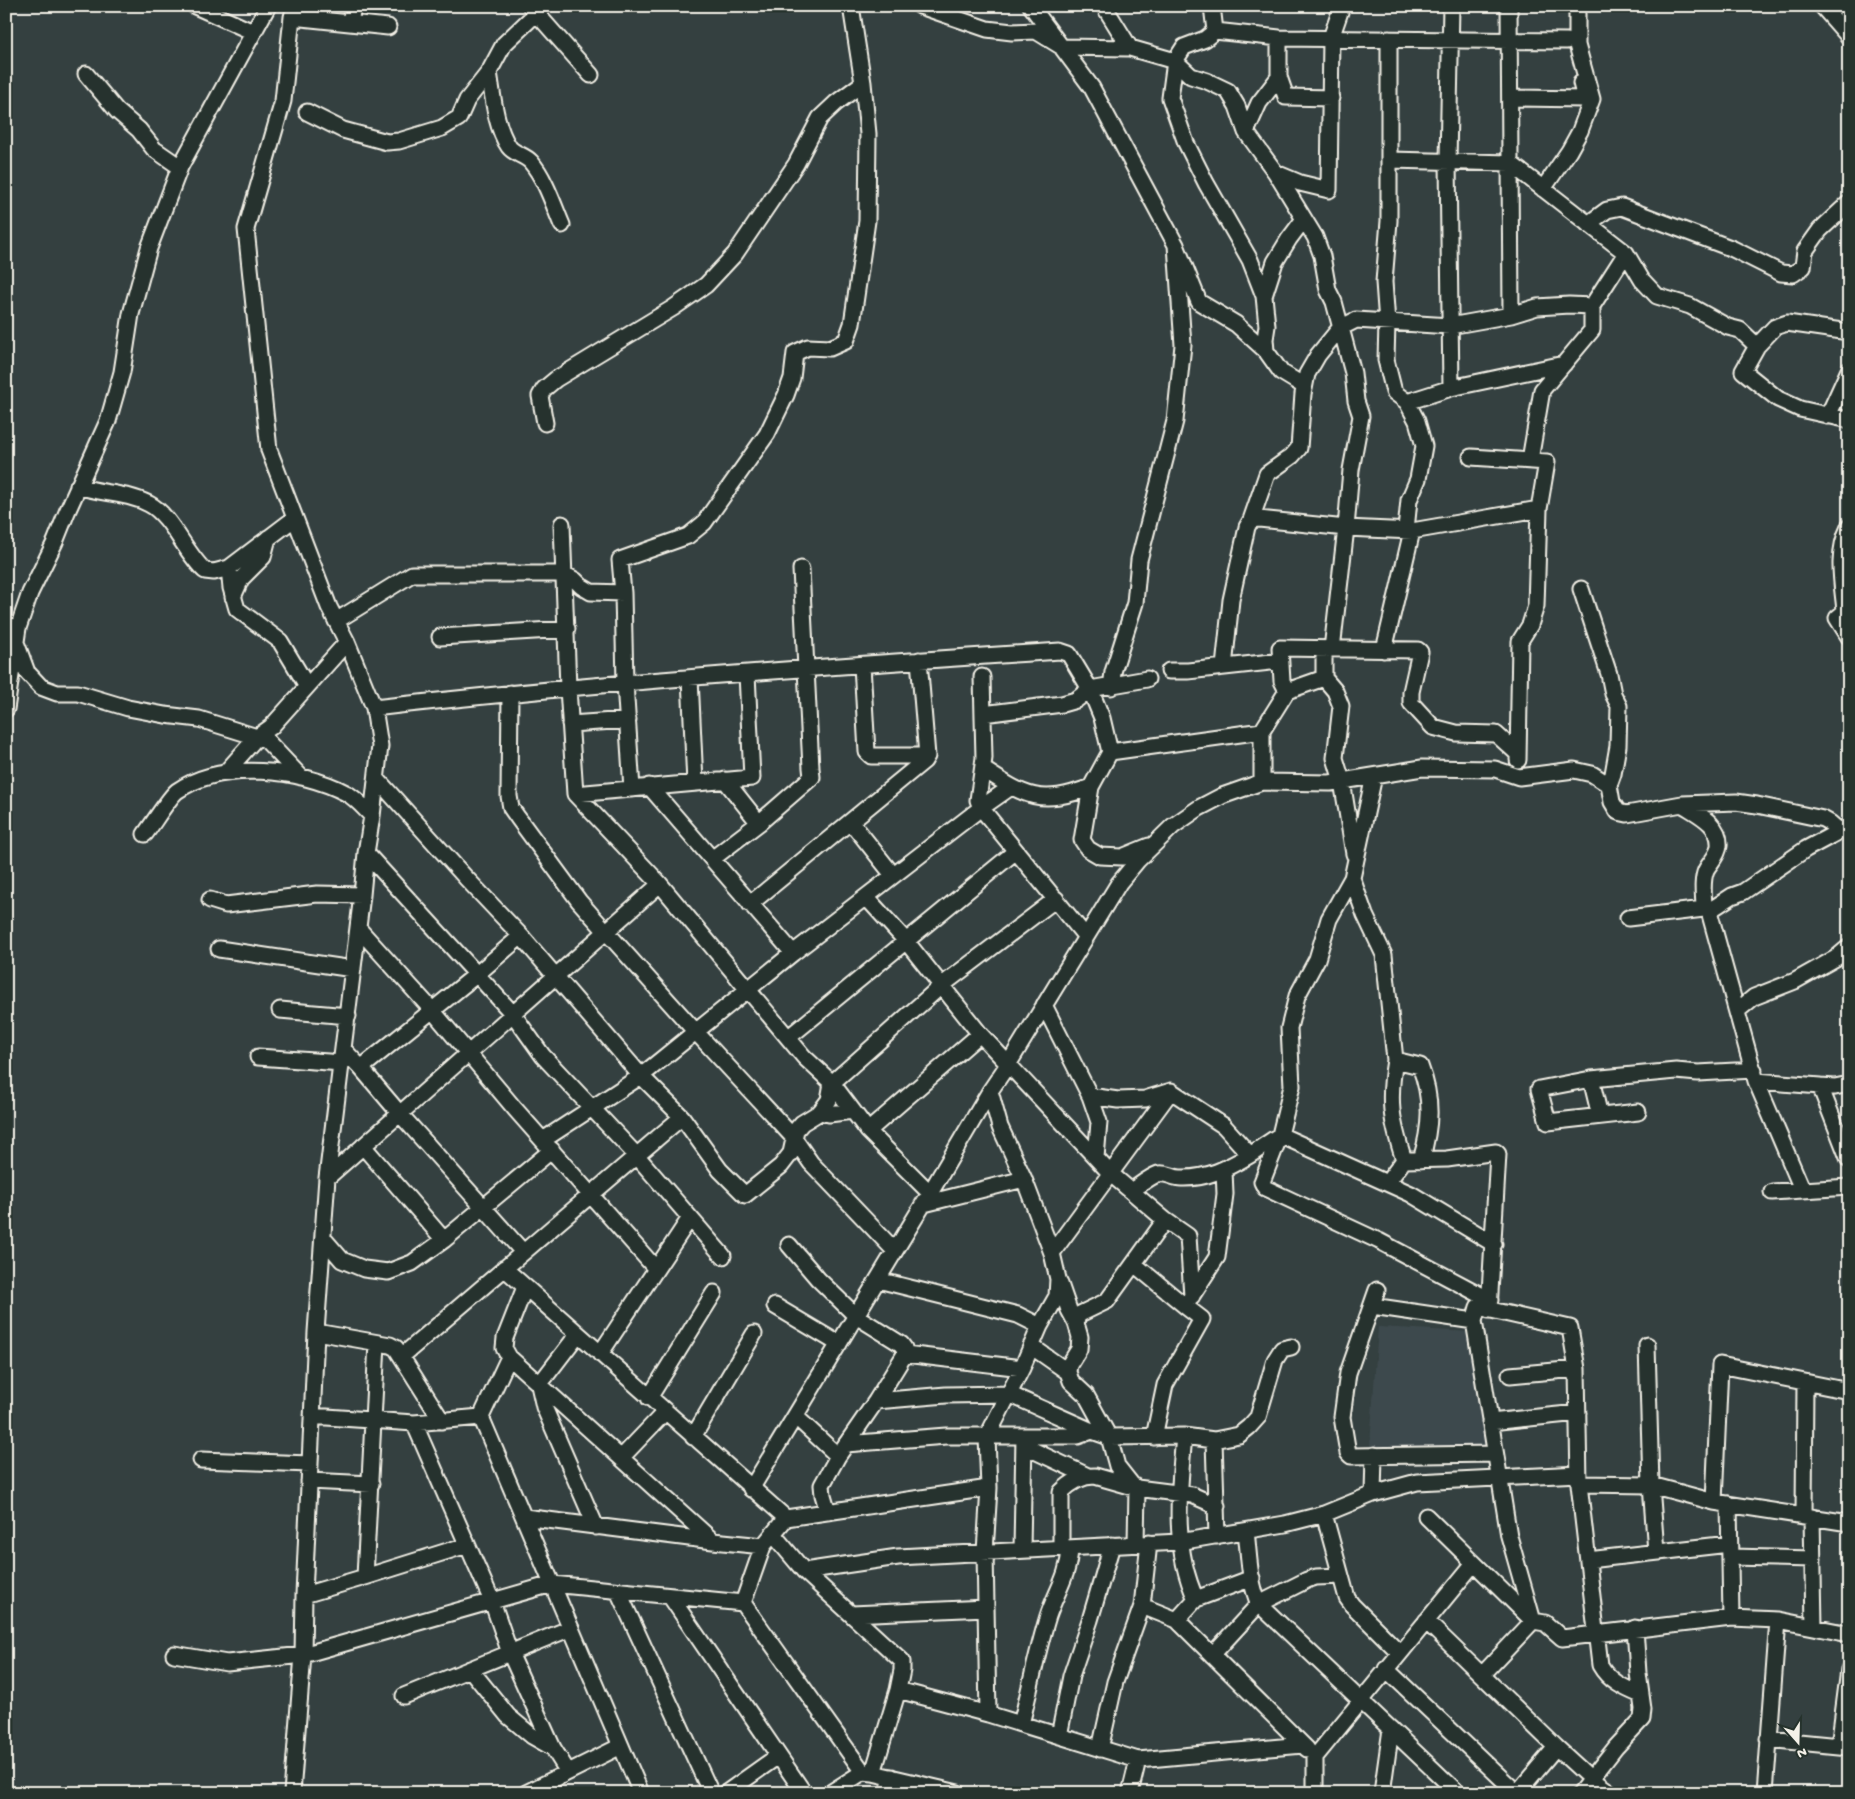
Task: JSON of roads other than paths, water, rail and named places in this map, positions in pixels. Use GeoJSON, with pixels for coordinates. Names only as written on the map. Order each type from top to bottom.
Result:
{"type":"FeatureCollection","features":[{"type":"Feature","properties":{"kind":"street"},"geometry":{"type":"LineString","coordinates":[[195,6],[253,32]]}},
{"type":"Feature","properties":{"kind":"street"},"geometry":{"type":"LineString","coordinates":[[6,709],[18,628],[30,593],[55,542],[108,421],[122,372],[131,314],[149,248],[180,167],[268,6]]}},
{"type":"Feature","properties":{"kind":"street"},"geometry":{"type":"LineString","coordinates":[[350,23],[353,6]]}},
{"type":"Feature","properties":{"kind":"street"},"geometry":{"type":"LineString","coordinates":[[632,789],[620,560],[688,536],[704,523],[767,434],[792,378],[795,353],[808,346],[830,348],[846,341],[852,324],[867,221],[868,134],[863,83],[851,6]]}},
{"type":"Feature","properties":{"kind":"street"},"geometry":{"type":"LineString","coordinates":[[920,6],[987,29],[1012,32],[1036,31],[1062,48],[1130,48],[1176,61],[1191,76],[1228,91],[1237,106],[1246,132],[1276,173],[1315,237],[1322,256],[1328,290],[1334,302],[1353,373],[1356,401],[1361,416],[1351,470],[1346,528],[1324,678]]}},
{"type":"Feature","properties":{"kind":"street"},"geometry":{"type":"LineString","coordinates":[[1032,6],[1092,88],[1176,245],[1199,302],[1236,324],[1266,351],[1281,372],[1304,386]]}},
{"type":"Feature","properties":{"kind":"street"},"geometry":{"type":"LineString","coordinates":[[1104,6],[1130,48]]}},
{"type":"Feature","properties":{"kind":"street"},"geometry":{"type":"LineString","coordinates":[[1212,6],[1215,31]]}},
{"type":"Feature","properties":{"kind":"street"},"geometry":{"type":"LineString","coordinates":[[1276,173],[1300,183],[1329,190],[1331,38],[1342,6]]}},
{"type":"Feature","properties":{"kind":"street"},"geometry":{"type":"LineString","coordinates":[[1451,6],[1448,162],[1451,388]]}},
{"type":"Feature","properties":{"kind":"street"},"geometry":{"type":"LineString","coordinates":[[1509,6],[1511,315]]}},
{"type":"Feature","properties":{"kind":"street"},"geometry":{"type":"LineString","coordinates":[[1510,98],[1586,99],[1567,41],[1568,6]]}},
{"type":"Feature","properties":{"kind":"street"},"geometry":{"type":"LineString","coordinates":[[1543,189],[1580,131],[1592,99],[1577,45],[1577,6]]}},
{"type":"Feature","properties":{"kind":"street"},"geometry":{"type":"LineString","coordinates":[[1822,6],[1849,38]]}},
{"type":"Feature","properties":{"kind":"street"},"geometry":{"type":"LineString","coordinates":[[306,112],[343,130],[381,141],[399,141],[435,130],[459,118],[466,100],[489,72],[504,44],[536,9],[591,75]]}},
{"type":"Feature","properties":{"kind":"street"},"geometry":{"type":"LineString","coordinates":[[292,1793],[304,1655],[304,1595],[316,1332],[327,1178],[380,746],[374,708],[347,642],[329,607],[269,450],[246,229],[282,101],[294,12],[350,23],[388,26]]}},
{"type":"Feature","properties":{"kind":"street"},"geometry":{"type":"LineString","coordinates":[[1266,351],[1267,326],[1264,296],[1250,260],[1206,183],[1186,143],[1170,98],[1176,61],[1184,47],[1205,38],[1215,31],[1279,38],[1567,41]]}},
{"type":"Feature","properties":{"kind":"street"},"geometry":{"type":"LineString","coordinates":[[1279,38],[1279,77],[1286,97],[1331,98]]}},
{"type":"Feature","properties":{"kind":"street"},"geometry":{"type":"LineString","coordinates":[[1384,650],[1409,530],[1408,500],[1418,479],[1424,446],[1417,421],[1407,402],[1394,392],[1386,360],[1387,323],[1384,282],[1389,221],[1389,39]]}},
{"type":"Feature","properties":{"kind":"street"},"geometry":{"type":"LineString","coordinates":[[489,72],[499,126],[510,148],[525,156],[532,163],[547,190],[562,225]]}},
{"type":"Feature","properties":{"kind":"street"},"geometry":{"type":"LineString","coordinates":[[86,74],[117,111],[139,130],[154,149],[180,167]]}},
{"type":"Feature","properties":{"kind":"street"},"geometry":{"type":"LineString","coordinates":[[1246,132],[1259,103],[1279,77]]}},
{"type":"Feature","properties":{"kind":"street"},"geometry":{"type":"LineString","coordinates":[[545,423],[540,396],[544,389],[556,379],[706,285],[735,254],[796,164],[820,118],[836,103],[863,83]]}},
{"type":"Feature","properties":{"kind":"street"},"geometry":{"type":"LineString","coordinates":[[1390,160],[1510,163],[1626,253],[1642,280],[1657,296],[1690,306],[1728,327],[1740,330],[1757,346]]}},
{"type":"Feature","properties":{"kind":"street"},"geometry":{"type":"LineString","coordinates":[[1588,224],[1607,210],[1622,207],[1733,249],[1781,273],[1793,274],[1803,268],[1804,251],[1820,230],[1849,203]]}},
{"type":"Feature","properties":{"kind":"street"},"geometry":{"type":"LineString","coordinates":[[1264,296],[1275,262],[1304,219]]}},
{"type":"Feature","properties":{"kind":"street"},"geometry":{"type":"LineString","coordinates":[[1111,687],[1113,672],[1135,603],[1138,560],[1175,421],[1183,345],[1176,245]]}},
{"type":"Feature","properties":{"kind":"street"},"geometry":{"type":"LineString","coordinates":[[1530,460],[1542,390],[1592,330],[1592,306],[1626,253]]}},
{"type":"Feature","properties":{"kind":"street"},"geometry":{"type":"LineString","coordinates":[[1224,667],[1231,600],[1247,527],[1267,474],[1292,456],[1299,448],[1304,386],[1307,374],[1318,355],[1340,328],[1356,320],[1450,326],[1511,315],[1537,307],[1592,306]]}},
{"type":"Feature","properties":{"kind":"street"},"geometry":{"type":"LineString","coordinates":[[1849,332],[1787,323],[1775,327],[1757,346],[1743,371],[1778,399],[1800,409],[1849,420]]}},
{"type":"Feature","properties":{"kind":"street"},"geometry":{"type":"LineString","coordinates":[[1407,402],[1451,388],[1564,364]]}},
{"type":"Feature","properties":{"kind":"street"},"geometry":{"type":"LineString","coordinates":[[1828,416],[1849,370]]}},
{"type":"Feature","properties":{"kind":"street"},"geometry":{"type":"LineString","coordinates":[[1471,456],[1547,462],[1539,509],[1536,606],[1530,625],[1520,641],[1519,777]]}},
{"type":"Feature","properties":{"kind":"street"},"geometry":{"type":"LineString","coordinates":[[78,486],[125,494],[150,504],[164,516],[188,552],[205,571],[214,572],[229,568],[296,518]]}},
{"type":"Feature","properties":{"kind":"street"},"geometry":{"type":"LineString","coordinates":[[1251,520],[1259,519],[1346,528],[1409,530],[1539,509]]}},
{"type":"Feature","properties":{"kind":"street"},"geometry":{"type":"LineString","coordinates":[[562,524],[568,688],[575,794],[660,884],[747,990],[789,1037],[804,1057],[832,1083],[868,1131],[927,1198]]}},
{"type":"Feature","properties":{"kind":"street"},"geometry":{"type":"LineString","coordinates":[[1849,527],[1845,534],[1844,563],[1847,609],[1837,618],[1849,637]]}},
{"type":"Feature","properties":{"kind":"street"},"geometry":{"type":"LineString","coordinates":[[233,597],[241,579],[263,557],[268,538]]}},
{"type":"Feature","properties":{"kind":"street"},"geometry":{"type":"LineString","coordinates":[[229,568],[230,588],[236,609],[280,641],[307,686]]}},
{"type":"Feature","properties":{"kind":"street"},"geometry":{"type":"LineString","coordinates":[[712,859],[759,823],[812,777],[801,569]]}},
{"type":"Feature","properties":{"kind":"street"},"geometry":{"type":"LineString","coordinates":[[336,621],[412,574],[564,574],[591,592],[622,593]]}},
{"type":"Feature","properties":{"kind":"street"},"geometry":{"type":"LineString","coordinates":[[1581,589],[1609,674],[1613,694],[1619,706],[1618,746],[1609,785],[1612,802],[1618,812],[1627,814],[1682,804],[1736,802],[1823,820],[1843,828]]}},
{"type":"Feature","properties":{"kind":"street"},"geometry":{"type":"LineString","coordinates":[[440,637],[567,628]]}},
{"type":"Feature","properties":{"kind":"street"},"geometry":{"type":"LineString","coordinates":[[225,773],[257,737],[271,727],[347,642]]}},
{"type":"Feature","properties":{"kind":"street"},"geometry":{"type":"LineString","coordinates":[[16,643],[27,672],[42,687],[57,693],[78,693],[128,708],[165,716],[199,719],[266,740],[300,777]]}},
{"type":"Feature","properties":{"kind":"street"},"geometry":{"type":"LineString","coordinates":[[1287,691],[1282,681],[1280,648],[1418,650],[1420,652],[1411,692],[1411,703],[1433,727],[1456,732],[1496,734],[1518,753]]}},
{"type":"Feature","properties":{"kind":"street"},"geometry":{"type":"LineString","coordinates":[[374,708],[625,683],[1060,651],[1069,654],[1090,689],[1102,718],[1110,752],[1091,787],[1082,840],[1088,850],[1100,856],[1122,857],[1157,842]]}},
{"type":"Feature","properties":{"kind":"street"},"geometry":{"type":"LineString","coordinates":[[750,904],[924,761],[926,756],[919,660]]}},
{"type":"Feature","properties":{"kind":"street"},"geometry":{"type":"LineString","coordinates":[[1169,671],[1188,671],[1280,661]]}},
{"type":"Feature","properties":{"kind":"street"},"geometry":{"type":"LineString","coordinates":[[862,665],[867,752],[871,756],[926,756]]}},
{"type":"Feature","properties":{"kind":"street"},"geometry":{"type":"LineString","coordinates":[[575,794],[752,778],[747,674]]}},
{"type":"Feature","properties":{"kind":"street"},"geometry":{"type":"LineString","coordinates":[[982,677],[984,758],[978,800],[981,808],[1086,937]]}},
{"type":"Feature","properties":{"kind":"street"},"geometry":{"type":"LineString","coordinates":[[690,678],[695,783]]}},
{"type":"Feature","properties":{"kind":"street"},"geometry":{"type":"LineString","coordinates":[[1262,782],[1262,731],[1287,691],[1324,678]]}},
{"type":"Feature","properties":{"kind":"street"},"geometry":{"type":"LineString","coordinates":[[1324,678],[1336,691],[1341,706],[1335,758],[1342,781],[1355,860]]}},
{"type":"Feature","properties":{"kind":"street"},"geometry":{"type":"LineString","coordinates":[[983,714],[1062,704],[1076,700],[1090,689],[1147,680]]}},
{"type":"Feature","properties":{"kind":"street"},"geometry":{"type":"LineString","coordinates":[[510,693],[508,796],[511,808],[579,901],[793,1138],[811,1162],[895,1251]]}},
{"type":"Feature","properties":{"kind":"street"},"geometry":{"type":"LineString","coordinates":[[570,724],[628,720]]}},
{"type":"Feature","properties":{"kind":"street"},"geometry":{"type":"LineString","coordinates":[[1110,752],[1262,731]]}},
{"type":"Feature","properties":{"kind":"street"},"geometry":{"type":"LineString","coordinates":[[891,756],[902,780]]}},
{"type":"Feature","properties":{"kind":"street"},"geometry":{"type":"LineString","coordinates":[[751,1488],[878,1280],[990,1090],[1009,1063],[1119,883],[1138,860],[1173,826],[1199,808],[1222,796],[1262,782],[1330,784],[1422,768],[1495,769],[1519,777],[1574,770],[1592,774],[1609,785]]}},
{"type":"Feature","properties":{"kind":"street"},"geometry":{"type":"LineString","coordinates":[[982,769],[1011,787],[1038,797],[1056,798],[1091,787]]}},
{"type":"Feature","properties":{"kind":"street"},"geometry":{"type":"LineString","coordinates":[[145,834],[174,792],[195,780],[225,773],[254,772],[300,777],[323,782],[348,794],[372,816]]}},
{"type":"Feature","properties":{"kind":"street"},"geometry":{"type":"LineString","coordinates":[[1374,776],[1352,878],[1329,919],[1317,959],[1297,996],[1290,1028],[1292,1086],[1280,1134],[1262,1182],[1265,1188],[1379,1241],[1490,1305],[1526,1317],[1570,1328],[1577,1369],[1579,1479],[1600,1665],[1604,1674],[1622,1687],[1641,1694]]}},
{"type":"Feature","properties":{"kind":"street"},"geometry":{"type":"LineString","coordinates":[[377,779],[521,936],[641,1076],[682,1117],[720,1170],[745,1195],[781,1166],[791,1153],[796,1130],[802,1123],[820,1112],[829,1100],[832,1083],[941,986],[1056,899]]}},
{"type":"Feature","properties":{"kind":"street"},"geometry":{"type":"LineString","coordinates":[[726,780],[759,823]]}},
{"type":"Feature","properties":{"kind":"street"},"geometry":{"type":"LineString","coordinates":[[649,786],[793,953]]}},
{"type":"Feature","properties":{"kind":"street"},"geometry":{"type":"LineString","coordinates":[[323,1238],[342,1260],[364,1269],[388,1272],[412,1263],[484,1208],[548,1145],[592,1109],[641,1076],[793,953],[1011,787]]}},
{"type":"Feature","properties":{"kind":"street"},"geometry":{"type":"LineString","coordinates":[[1682,804],[1712,824],[1717,832],[1719,846],[1714,859],[1706,870],[1704,883],[1707,910],[1755,1076],[1802,1188]]}},
{"type":"Feature","properties":{"kind":"street"},"geometry":{"type":"LineString","coordinates":[[851,822],[893,875]]}},
{"type":"Feature","properties":{"kind":"street"},"geometry":{"type":"LineString","coordinates":[[1628,918],[1707,910],[1743,892],[1783,864],[1843,828]]}},
{"type":"Feature","properties":{"kind":"street"},"geometry":{"type":"LineString","coordinates":[[789,1037],[1016,851]]}},
{"type":"Feature","properties":{"kind":"street"},"geometry":{"type":"LineString","coordinates":[[366,853],[513,1014],[543,1056],[636,1155],[723,1256]]}},
{"type":"Feature","properties":{"kind":"street"},"geometry":{"type":"LineString","coordinates":[[1352,878],[1365,915],[1384,955],[1395,1060],[1390,1089],[1391,1108],[1396,1137],[1404,1160]]}},
{"type":"Feature","properties":{"kind":"street"},"geometry":{"type":"LineString","coordinates":[[327,1178],[660,884]]}},
{"type":"Feature","properties":{"kind":"street"},"geometry":{"type":"LineString","coordinates":[[210,900],[226,905],[317,894],[362,896]]}},
{"type":"Feature","properties":{"kind":"street"},"geometry":{"type":"LineString","coordinates":[[866,897],[906,941],[980,1034],[1111,1174],[1165,1220],[1188,1236],[1188,1301]]}},
{"type":"Feature","properties":{"kind":"street"},"geometry":{"type":"LineString","coordinates":[[358,928],[432,1010],[468,1054],[656,1269]]}},
{"type":"Feature","properties":{"kind":"street"},"geometry":{"type":"LineString","coordinates":[[362,1068],[521,936]]}},
{"type":"Feature","properties":{"kind":"street"},"geometry":{"type":"LineString","coordinates":[[1737,1011],[1754,996],[1795,981],[1836,958],[1849,947]]}},
{"type":"Feature","properties":{"kind":"street"},"geometry":{"type":"LineString","coordinates":[[218,949],[353,969]]}},
{"type":"Feature","properties":{"kind":"street"},"geometry":{"type":"LineString","coordinates":[[1044,1005],[1090,1096],[1099,1122],[1096,1158]]}},
{"type":"Feature","properties":{"kind":"street"},"geometry":{"type":"LineString","coordinates":[[280,1010],[348,1016]]}},
{"type":"Feature","properties":{"kind":"street"},"geometry":{"type":"LineString","coordinates":[[868,1131],[980,1034]]}},
{"type":"Feature","properties":{"kind":"street"},"geometry":{"type":"LineString","coordinates":[[258,1057],[343,1057],[362,1068],[400,1114],[523,1252]]}},
{"type":"Feature","properties":{"kind":"street"},"geometry":{"type":"LineString","coordinates":[[1395,1060],[1420,1066],[1425,1078],[1430,1114],[1427,1139],[1421,1160]]}},
{"type":"Feature","properties":{"kind":"street"},"geometry":{"type":"LineString","coordinates":[[1638,1112],[1548,1122],[1539,1089],[1591,1080],[1676,1071],[1755,1076],[1820,1086],[1835,1087],[1849,1084]]}},
{"type":"Feature","properties":{"kind":"street"},"geometry":{"type":"LineString","coordinates":[[1591,1080],[1600,1116]]}},
{"type":"Feature","properties":{"kind":"street"},"geometry":{"type":"LineString","coordinates":[[1820,1086],[1849,1160]]}},
{"type":"Feature","properties":{"kind":"street"},"geometry":{"type":"LineString","coordinates":[[990,1090],[1000,1127],[1024,1179],[1052,1253],[1058,1279],[1080,1337],[1079,1350],[1069,1365],[1068,1372],[1071,1381],[1086,1395],[1109,1437],[1117,1466],[1132,1485],[1137,1488]]}},
{"type":"Feature","properties":{"kind":"street"},"geometry":{"type":"LineString","coordinates":[[1171,1091],[1224,1126],[1250,1155]]}},
{"type":"Feature","properties":{"kind":"street"},"geometry":{"type":"LineString","coordinates":[[1090,1096],[1118,1100],[1145,1099],[1171,1091]]}},
{"type":"Feature","properties":{"kind":"street"},"geometry":{"type":"LineString","coordinates":[[1052,1253],[1171,1091]]}},
{"type":"Feature","properties":{"kind":"street"},"geometry":{"type":"LineString","coordinates":[[820,1112],[829,1114],[853,1111]]}},
{"type":"Feature","properties":{"kind":"street"},"geometry":{"type":"LineString","coordinates":[[402,1356],[682,1117]]}},
{"type":"Feature","properties":{"kind":"street"},"geometry":{"type":"LineString","coordinates":[[1131,1191],[1157,1174],[1167,1174],[1177,1178],[1195,1178],[1224,1170],[1280,1134]]}},
{"type":"Feature","properties":{"kind":"street"},"geometry":{"type":"LineString","coordinates":[[1280,1134],[1411,1194],[1494,1244]]}},
{"type":"Feature","properties":{"kind":"street"},"geometry":{"type":"LineString","coordinates":[[364,1146],[444,1240]]}},
{"type":"Feature","properties":{"kind":"street"},"geometry":{"type":"LineString","coordinates":[[1404,1160],[1447,1159],[1496,1152],[1498,1154],[1490,1305]]}},
{"type":"Feature","properties":{"kind":"street"},"geometry":{"type":"LineString","coordinates":[[1387,1183],[1404,1160]]}},
{"type":"Feature","properties":{"kind":"street"},"geometry":{"type":"LineString","coordinates":[[1188,1301],[1217,1257],[1224,1194],[1224,1170]]}},
{"type":"Feature","properties":{"kind":"street"},"geometry":{"type":"LineString","coordinates":[[927,1198],[1024,1179]]}},
{"type":"Feature","properties":{"kind":"street"},"geometry":{"type":"LineString","coordinates":[[1772,1192],[1802,1188],[1849,1187]]}},
{"type":"Feature","properties":{"kind":"street"},"geometry":{"type":"LineString","coordinates":[[600,1354],[690,1218]]}},
{"type":"Feature","properties":{"kind":"street"},"geometry":{"type":"LineString","coordinates":[[1076,1323],[1078,1315],[1107,1301],[1165,1220]]}},
{"type":"Feature","properties":{"kind":"street"},"geometry":{"type":"LineString","coordinates":[[789,1244],[818,1279],[856,1316],[901,1344],[905,1354],[822,1484],[823,1496],[828,1512]]}},
{"type":"Feature","properties":{"kind":"street"},"geometry":{"type":"LineString","coordinates":[[1134,1264],[1188,1301],[1202,1319],[1165,1384],[1154,1436]]}},
{"type":"Feature","properties":{"kind":"street"},"geometry":{"type":"LineString","coordinates":[[504,1268],[786,1518]]}},
{"type":"Feature","properties":{"kind":"street"},"geometry":{"type":"LineString","coordinates":[[988,1714],[985,1552],[988,1488],[987,1437],[1022,1368],[1040,1326],[1057,1296],[1058,1279]]}},
{"type":"Feature","properties":{"kind":"street"},"geometry":{"type":"LineString","coordinates":[[878,1280],[1018,1315],[1040,1326]]}},
{"type":"Feature","properties":{"kind":"street"},"geometry":{"type":"LineString","coordinates":[[524,1286],[505,1338],[504,1348],[509,1357],[713,1541]]}},
{"type":"Feature","properties":{"kind":"street"},"geometry":{"type":"LineString","coordinates":[[1377,1290],[1348,1373],[1342,1417],[1349,1455],[1495,1454]]}},
{"type":"Feature","properties":{"kind":"street"},"geometry":{"type":"LineString","coordinates":[[649,1398],[714,1293]]}},
{"type":"Feature","properties":{"kind":"street"},"geometry":{"type":"LineString","coordinates":[[1490,1305],[1478,1307],[1474,1321],[1509,1536],[1533,1621]]}},
{"type":"Feature","properties":{"kind":"street"},"geometry":{"type":"LineString","coordinates":[[775,1306],[839,1344]]}},
{"type":"Feature","properties":{"kind":"street"},"geometry":{"type":"LineString","coordinates":[[1372,1306],[1474,1321]]}},
{"type":"Feature","properties":{"kind":"street"},"geometry":{"type":"LineString","coordinates":[[316,1332],[390,1345],[396,1348],[442,1420]]}},
{"type":"Feature","properties":{"kind":"street"},"geometry":{"type":"LineString","coordinates":[[539,1385],[578,1334]]}},
{"type":"Feature","properties":{"kind":"street"},"geometry":{"type":"LineString","coordinates":[[693,1437],[754,1334]]}},
{"type":"Feature","properties":{"kind":"street"},"geometry":{"type":"LineString","coordinates":[[365,1577],[377,1343]]}},
{"type":"Feature","properties":{"kind":"street"},"geometry":{"type":"LineString","coordinates":[[1647,1345],[1651,1485],[1656,1552]]}},
{"type":"Feature","properties":{"kind":"street"},"geometry":{"type":"LineString","coordinates":[[1032,1346],[1068,1372]]}},
{"type":"Feature","properties":{"kind":"street"},"geometry":{"type":"LineString","coordinates":[[876,1401],[946,1395],[1009,1394],[1109,1437],[1184,1436],[1214,1440],[1239,1436],[1249,1428],[1258,1417],[1275,1360],[1282,1349],[1291,1347]]}},
{"type":"Feature","properties":{"kind":"street"},"geometry":{"type":"LineString","coordinates":[[905,1354],[1022,1368]]}},
{"type":"Feature","properties":{"kind":"street"},"geometry":{"type":"LineString","coordinates":[[509,1357],[482,1418],[641,1793]]}},
{"type":"Feature","properties":{"kind":"street"},"geometry":{"type":"LineString","coordinates":[[1731,1618],[1729,1550],[1721,1503],[1720,1365],[1849,1392]]}},
{"type":"Feature","properties":{"kind":"street"},"geometry":{"type":"LineString","coordinates":[[1510,1375],[1577,1369]]}},
{"type":"Feature","properties":{"kind":"street"},"geometry":{"type":"LineString","coordinates":[[1805,1383],[1808,1516],[1813,1559],[1814,1627]]}},
{"type":"Feature","properties":{"kind":"street"},"geometry":{"type":"LineString","coordinates":[[539,1385],[544,1407],[596,1527]]}},
{"type":"Feature","properties":{"kind":"street"},"geometry":{"type":"LineString","coordinates":[[620,1458],[665,1412]]}},
{"type":"Feature","properties":{"kind":"street"},"geometry":{"type":"LineString","coordinates":[[1490,1422],[1578,1413]]}},
{"type":"Feature","properties":{"kind":"street"},"geometry":{"type":"LineString","coordinates":[[312,1416],[414,1423],[482,1418]]}},
{"type":"Feature","properties":{"kind":"street"},"geometry":{"type":"LineString","coordinates":[[795,1416],[842,1450],[946,1436],[987,1437],[1024,1441],[1078,1436],[1092,1431]]}},
{"type":"Feature","properties":{"kind":"street"},"geometry":{"type":"LineString","coordinates":[[414,1423],[492,1602],[510,1653],[553,1748],[568,1772]]}},
{"type":"Feature","properties":{"kind":"street"},"geometry":{"type":"LineString","coordinates":[[1184,1436],[1179,1493],[1179,1542],[1187,1580],[1196,1599]]}},
{"type":"Feature","properties":{"kind":"street"},"geometry":{"type":"LineString","coordinates":[[1214,1440],[1217,1536]]}},
{"type":"Feature","properties":{"kind":"street"},"geometry":{"type":"LineString","coordinates":[[1024,1441],[1088,1476]]}},
{"type":"Feature","properties":{"kind":"street"},"geometry":{"type":"LineString","coordinates":[[1022,1550],[1024,1441]]}},
{"type":"Feature","properties":{"kind":"street"},"geometry":{"type":"LineString","coordinates":[[1373,1494],[1374,1455]]}},
{"type":"Feature","properties":{"kind":"street"},"geometry":{"type":"LineString","coordinates":[[201,1460],[310,1464]]}},
{"type":"Feature","properties":{"kind":"street"},"geometry":{"type":"LineString","coordinates":[[1021,1724],[1048,1615],[1061,1588],[1070,1562],[1066,1548],[1061,1492],[1077,1481],[1088,1476],[1095,1476],[1137,1488],[1192,1495],[1217,1506]]}},
{"type":"Feature","properties":{"kind":"street"},"geometry":{"type":"LineString","coordinates":[[804,1571],[898,1557],[1179,1542],[1285,1524],[1324,1514],[1373,1494],[1417,1482],[1499,1478],[1579,1479],[1651,1485],[1721,1503],[1849,1523]]}},
{"type":"Feature","properties":{"kind":"street"},"geometry":{"type":"LineString","coordinates":[[309,1481],[371,1484]]}},
{"type":"Feature","properties":{"kind":"street"},"geometry":{"type":"LineString","coordinates":[[743,1603],[763,1546],[786,1518],[988,1488]]}},
{"type":"Feature","properties":{"kind":"street"},"geometry":{"type":"LineString","coordinates":[[1100,1749],[1115,1682],[1142,1606],[1143,1544],[1137,1488]]}},
{"type":"Feature","properties":{"kind":"street"},"geometry":{"type":"LineString","coordinates":[[1324,1514],[1347,1598],[1400,1653]]}},
{"type":"Feature","properties":{"kind":"street"},"geometry":{"type":"LineString","coordinates":[[1426,1516],[1533,1621],[1545,1622],[1562,1638],[1731,1618],[1778,1620],[1849,1634]]}},
{"type":"Feature","properties":{"kind":"street"},"geometry":{"type":"LineString","coordinates":[[524,1517],[763,1546]]}},
{"type":"Feature","properties":{"kind":"street"},"geometry":{"type":"LineString","coordinates":[[1246,1531],[1252,1578],[1260,1604],[1458,1793]]}},
{"type":"Feature","properties":{"kind":"street"},"geometry":{"type":"LineString","coordinates":[[773,1534],[804,1571],[902,1661],[898,1690],[868,1772]]}},
{"type":"Feature","properties":{"kind":"street"},"geometry":{"type":"LineString","coordinates":[[304,1595],[467,1545]]}},
{"type":"Feature","properties":{"kind":"street"},"geometry":{"type":"LineString","coordinates":[[1058,1736],[1071,1676],[1112,1545]]}},
{"type":"Feature","properties":{"kind":"street"},"geometry":{"type":"LineString","coordinates":[[1588,1560],[1656,1552],[1729,1550],[1813,1559]]}},
{"type":"Feature","properties":{"kind":"street"},"geometry":{"type":"LineString","coordinates":[[1314,1757],[1474,1563]]}},
{"type":"Feature","properties":{"kind":"street"},"geometry":{"type":"LineString","coordinates":[[1212,1655],[1260,1604],[1307,1580],[1316,1577],[1341,1576]]}},
{"type":"Feature","properties":{"kind":"street"},"geometry":{"type":"LineString","coordinates":[[1177,1620],[1196,1599],[1252,1578]]}},
{"type":"Feature","properties":{"kind":"street"},"geometry":{"type":"LineString","coordinates":[[174,1654],[227,1663],[304,1655],[552,1584],[743,1603],[868,1772]]}},
{"type":"Feature","properties":{"kind":"street"},"geometry":{"type":"LineString","coordinates":[[618,1591],[711,1793]]}},
{"type":"Feature","properties":{"kind":"street"},"geometry":{"type":"LineString","coordinates":[[670,1596],[804,1793]]}},
{"type":"Feature","properties":{"kind":"street"},"geometry":{"type":"LineString","coordinates":[[1142,1606],[1177,1620],[1303,1745],[1314,1757],[1315,1793]]}},
{"type":"Feature","properties":{"kind":"street"},"geometry":{"type":"LineString","coordinates":[[852,1614],[986,1608]]}},
{"type":"Feature","properties":{"kind":"street"},"geometry":{"type":"LineString","coordinates":[[1766,1793],[1768,1739],[1778,1620]]}},
{"type":"Feature","properties":{"kind":"street"},"geometry":{"type":"LineString","coordinates":[[1426,1621],[1556,1747],[1591,1779],[1611,1793]]}},
{"type":"Feature","properties":{"kind":"street"},"geometry":{"type":"LineString","coordinates":[[1482,1675],[1533,1621]]}},
{"type":"Feature","properties":{"kind":"street"},"geometry":{"type":"LineString","coordinates":[[404,1696],[571,1628]]}},
{"type":"Feature","properties":{"kind":"street"},"geometry":{"type":"LineString","coordinates":[[1580,1793],[1616,1747],[1642,1719],[1643,1709],[1634,1628]]}},
{"type":"Feature","properties":{"kind":"street"},"geometry":{"type":"LineString","coordinates":[[470,1669],[508,1716],[532,1736],[553,1748]]}},
{"type":"Feature","properties":{"kind":"street"},"geometry":{"type":"LineString","coordinates":[[1386,1669],[1517,1793],[1556,1747]]}},
{"type":"Feature","properties":{"kind":"street"},"geometry":{"type":"LineString","coordinates":[[1768,1739],[1844,1746],[1849,1669]]}},
{"type":"Feature","properties":{"kind":"street"},"geometry":{"type":"LineString","coordinates":[[898,1690],[988,1714],[1138,1760],[1303,1745]]}},
{"type":"Feature","properties":{"kind":"street"},"geometry":{"type":"LineString","coordinates":[[1382,1793],[1391,1729]]}},
{"type":"Feature","properties":{"kind":"street"},"geometry":{"type":"LineString","coordinates":[[526,1793],[621,1746]]}},
{"type":"Feature","properties":{"kind":"street"},"geometry":{"type":"LineString","coordinates":[[730,1792],[778,1756]]}},
{"type":"Feature","properties":{"kind":"street"},"geometry":{"type":"LineString","coordinates":[[1130,1793],[1138,1760]]}},
{"type":"Feature","properties":{"kind":"street"},"geometry":{"type":"LineString","coordinates":[[830,1793],[868,1772],[958,1793]]}},
{"type":"Feature","properties":{"kind":"street"},"geometry":{"type":"LineString","coordinates":[[888,1793],[892,1777]]}}]}
